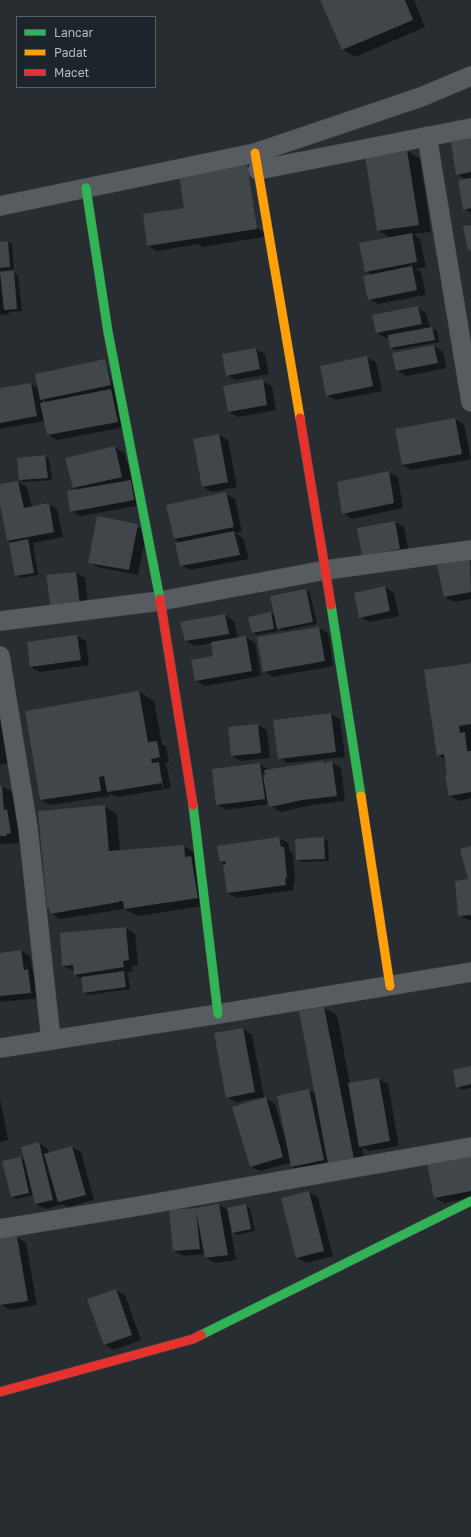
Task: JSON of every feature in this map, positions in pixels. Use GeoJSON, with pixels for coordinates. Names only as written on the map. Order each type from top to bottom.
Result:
{"type":"FeatureCollection","features":[{"type":"Feature","properties":{"kind":"street"},"geometry":{"type":"LineString","coordinates":[[256,162],[471,76]]}},
{"type":"Feature","properties":{"kind":"street"},"geometry":{"type":"LineString","coordinates":[[0,206],[86,188],[471,128]]}},
{"type":"Feature","properties":{"kind":"street"},"geometry":{"type":"LineString","coordinates":[[427,136],[471,402]]}},
{"type":"Feature","properties":{"kind":"street"},"geometry":{"type":"LineString","coordinates":[[256,162],[326,570],[390,986]]}},
{"type":"Feature","properties":{"kind":"street"},"geometry":{"type":"LineString","coordinates":[[86,188],[108,332],[160,601],[192,794],[218,1014]]}},
{"type":"Feature","properties":{"kind":"street"},"geometry":{"type":"LineString","coordinates":[[0,621],[160,601],[326,570],[471,550]]}},
{"type":"Feature","properties":{"kind":"street"},"geometry":{"type":"LineString","coordinates":[[0,656],[28,828],[51,1040]]}},
{"type":"Feature","properties":{"kind":"street"},"geometry":{"type":"LineString","coordinates":[[0,1048],[471,972]]}},
{"type":"Feature","properties":{"kind":"street"},"geometry":{"type":"LineString","coordinates":[[0,1229],[471,1147]]}},
{"type":"Feature","properties":{"kind":"street"},"geometry":{"type":"LineString","coordinates":[[0,1392],[193,1339],[471,1201]]}},
{"type":"Feature","properties":{"kind":"building"},"geometry":{"type":"Polygon","coordinates":[[[320,0],[405,0],[413,20],[342,50],[320,0]]]}},
{"type":"Feature","properties":{"kind":"building"},"geometry":{"type":"Polygon","coordinates":[[[471,133],[471,172],[456,175],[450,136],[471,133]]]}},
{"type":"Feature","properties":{"kind":"building"},"geometry":{"type":"Polygon","coordinates":[[[407,150],[419,225],[377,231],[365,156],[407,150]]]}},
{"type":"Feature","properties":{"kind":"building"},"geometry":{"type":"Polygon","coordinates":[[[247,163],[257,229],[147,246],[143,214],[184,208],[179,174],[247,163]]]}},
{"type":"Feature","properties":{"kind":"building"},"geometry":{"type":"Polygon","coordinates":[[[471,178],[471,208],[463,210],[458,180],[471,178]]]}},
{"type":"Feature","properties":{"kind":"building"},"geometry":{"type":"Polygon","coordinates":[[[471,225],[471,250],[468,251],[463,226],[471,225]]]}},
{"type":"Feature","properties":{"kind":"building"},"geometry":{"type":"Polygon","coordinates":[[[412,233],[417,262],[365,272],[359,243],[412,233]]]}},
{"type":"Feature","properties":{"kind":"building"},"geometry":{"type":"Polygon","coordinates":[[[8,241],[10,267],[0,268],[0,242],[8,241]]]}},
{"type":"Feature","properties":{"kind":"building"},"geometry":{"type":"Polygon","coordinates":[[[412,266],[417,290],[368,300],[363,276],[412,266]]]}},
{"type":"Feature","properties":{"kind":"building"},"geometry":{"type":"Polygon","coordinates":[[[14,271],[17,309],[4,310],[0,272],[14,271]]]}},
{"type":"Feature","properties":{"kind":"building"},"geometry":{"type":"Polygon","coordinates":[[[418,306],[422,324],[376,333],[372,315],[418,306]]]}},
{"type":"Feature","properties":{"kind":"building"},"geometry":{"type":"Polygon","coordinates":[[[432,327],[435,340],[390,348],[388,335],[432,327]]]}},
{"type":"Feature","properties":{"kind":"building"},"geometry":{"type":"Polygon","coordinates":[[[434,345],[438,363],[396,371],[392,353],[434,345]]]}},
{"type":"Feature","properties":{"kind":"building"},"geometry":{"type":"Polygon","coordinates":[[[256,348],[260,369],[226,376],[222,354],[256,348]]]}},
{"type":"Feature","properties":{"kind":"building"},"geometry":{"type":"Polygon","coordinates":[[[367,356],[373,386],[326,396],[320,366],[367,356]]]}},
{"type":"Feature","properties":{"kind":"building"},"geometry":{"type":"Polygon","coordinates":[[[105,359],[111,385],[40,400],[35,374],[105,359]]]}},
{"type":"Feature","properties":{"kind":"building"},"geometry":{"type":"Polygon","coordinates":[[[263,379],[267,405],[228,412],[223,386],[263,379]]]}},
{"type":"Feature","properties":{"kind":"building"},"geometry":{"type":"Polygon","coordinates":[[[31,383],[37,416],[0,423],[0,388],[31,383]]]}},
{"type":"Feature","properties":{"kind":"building"},"geometry":{"type":"Polygon","coordinates":[[[111,389],[118,422],[47,435],[40,403],[111,389]]]}},
{"type":"Feature","properties":{"kind":"building"},"geometry":{"type":"Polygon","coordinates":[[[455,418],[462,454],[402,465],[395,429],[455,418]]]}},
{"type":"Feature","properties":{"kind":"building"},"geometry":{"type":"Polygon","coordinates":[[[219,434],[228,482],[202,487],[193,439],[219,434]]]}},
{"type":"Feature","properties":{"kind":"building"},"geometry":{"type":"Polygon","coordinates":[[[115,446],[122,477],[73,488],[65,458],[115,446]]]}},
{"type":"Feature","properties":{"kind":"building"},"geometry":{"type":"Polygon","coordinates":[[[45,455],[48,478],[19,480],[17,458],[45,455]]]}},
{"type":"Feature","properties":{"kind":"building"},"geometry":{"type":"Polygon","coordinates":[[[389,471],[394,503],[342,514],[337,482],[389,471]]]}},
{"type":"Feature","properties":{"kind":"building"},"geometry":{"type":"Polygon","coordinates":[[[131,480],[134,500],[70,512],[67,491],[131,480]]]}},
{"type":"Feature","properties":{"kind":"building"},"geometry":{"type":"Polygon","coordinates":[[[18,481],[24,508],[49,503],[54,532],[7,541],[0,504],[0,484],[18,481]]]}},
{"type":"Feature","properties":{"kind":"building"},"geometry":{"type":"Polygon","coordinates":[[[226,492],[234,527],[174,539],[166,505],[226,492]]]}},
{"type":"Feature","properties":{"kind":"building"},"geometry":{"type":"Polygon","coordinates":[[[97,516],[138,524],[129,570],[88,563],[97,516]]]}},
{"type":"Feature","properties":{"kind":"building"},"geometry":{"type":"Polygon","coordinates":[[[395,521],[400,549],[362,556],[357,528],[395,521]]]}},
{"type":"Feature","properties":{"kind":"building"},"geometry":{"type":"Polygon","coordinates":[[[234,531],[240,555],[180,566],[175,543],[234,531]]]}},
{"type":"Feature","properties":{"kind":"building"},"geometry":{"type":"Polygon","coordinates":[[[28,539],[34,573],[15,576],[9,543],[28,539]]]}},
{"type":"Feature","properties":{"kind":"building"},"geometry":{"type":"Polygon","coordinates":[[[470,558],[471,592],[444,597],[437,565],[470,558]]]}},
{"type":"Feature","properties":{"kind":"building"},"geometry":{"type":"Polygon","coordinates":[[[76,572],[80,605],[51,609],[46,575],[76,572]]]}},
{"type":"Feature","properties":{"kind":"building"},"geometry":{"type":"Polygon","coordinates":[[[385,586],[390,611],[359,618],[354,593],[385,586]]]}},
{"type":"Feature","properties":{"kind":"building"},"geometry":{"type":"Polygon","coordinates":[[[306,589],[313,622],[277,629],[270,596],[306,589]]]}},
{"type":"Feature","properties":{"kind":"building"},"geometry":{"type":"Polygon","coordinates":[[[271,612],[274,629],[252,633],[248,617],[271,612]]]}},
{"type":"Feature","properties":{"kind":"building"},"geometry":{"type":"Polygon","coordinates":[[[225,614],[229,634],[185,641],[180,622],[225,614]]]}},
{"type":"Feature","properties":{"kind":"building"},"geometry":{"type":"Polygon","coordinates":[[[319,627],[325,661],[263,672],[257,637],[319,627]]]}},
{"type":"Feature","properties":{"kind":"building"},"geometry":{"type":"Polygon","coordinates":[[[77,635],[81,660],[30,667],[27,642],[77,635]]]}},
{"type":"Feature","properties":{"kind":"building"},"geometry":{"type":"Polygon","coordinates":[[[246,636],[252,671],[195,681],[191,660],[213,656],[211,642],[246,636]]]}},
{"type":"Feature","properties":{"kind":"building"},"geometry":{"type":"Polygon","coordinates":[[[471,663],[471,724],[459,726],[460,733],[465,732],[467,751],[471,751],[471,792],[449,796],[445,776],[447,775],[444,754],[437,756],[424,670],[471,663]]]}},
{"type":"Feature","properties":{"kind":"building"},"geometry":{"type":"Polygon","coordinates":[[[139,691],[148,742],[157,741],[160,757],[151,759],[152,763],[159,762],[162,783],[107,792],[104,776],[99,777],[101,791],[40,800],[25,711],[139,691]]]}},
{"type":"Feature","properties":{"kind":"building"},"geometry":{"type":"Polygon","coordinates":[[[331,713],[336,752],[278,759],[273,720],[331,713]]]}},
{"type":"Feature","properties":{"kind":"building"},"geometry":{"type":"Polygon","coordinates":[[[258,724],[261,753],[231,756],[228,727],[258,724]]]}},
{"type":"Feature","properties":{"kind":"building"},"geometry":{"type":"Polygon","coordinates":[[[324,761],[324,763],[332,761],[337,796],[302,800],[270,807],[269,804],[268,805],[263,775],[265,775],[264,770],[324,761]]]}},
{"type":"Feature","properties":{"kind":"building"},"geometry":{"type":"Polygon","coordinates":[[[260,763],[265,799],[216,805],[212,769],[260,763]]]}},
{"type":"Feature","properties":{"kind":"building"},"geometry":{"type":"Polygon","coordinates":[[[2,785],[4,810],[7,809],[11,833],[6,834],[7,836],[0,836],[0,786],[2,785]]]}},
{"type":"Feature","properties":{"kind":"building"},"geometry":{"type":"Polygon","coordinates":[[[105,805],[109,851],[184,845],[185,857],[191,856],[198,898],[124,909],[123,901],[119,901],[50,914],[49,907],[47,908],[38,811],[105,805]]]}},
{"type":"Feature","properties":{"kind":"building"},"geometry":{"type":"Polygon","coordinates":[[[279,837],[281,847],[284,847],[287,878],[285,878],[286,885],[227,893],[223,865],[226,864],[225,861],[220,862],[217,846],[279,837]]]}},
{"type":"Feature","properties":{"kind":"building"},"geometry":{"type":"Polygon","coordinates":[[[324,837],[325,859],[296,860],[295,839],[324,837]]]}},
{"type":"Feature","properties":{"kind":"building"},"geometry":{"type":"Polygon","coordinates":[[[471,846],[471,915],[458,916],[455,881],[468,879],[460,849],[471,846]]]}},
{"type":"Feature","properties":{"kind":"building"},"geometry":{"type":"Polygon","coordinates":[[[126,927],[129,960],[123,961],[124,967],[74,975],[73,965],[62,966],[60,933],[126,927]]]}},
{"type":"Feature","properties":{"kind":"building"},"geometry":{"type":"Polygon","coordinates":[[[21,950],[24,970],[28,969],[31,993],[0,996],[0,953],[21,950]]]}},
{"type":"Feature","properties":{"kind":"building"},"geometry":{"type":"Polygon","coordinates":[[[124,971],[126,987],[83,993],[81,977],[124,971]]]}},
{"type":"Feature","properties":{"kind":"building"},"geometry":{"type":"Polygon","coordinates":[[[324,1007],[354,1159],[328,1164],[299,1011],[324,1007]]]}},
{"type":"Feature","properties":{"kind":"building"},"geometry":{"type":"Polygon","coordinates":[[[243,1028],[255,1092],[226,1098],[214,1033],[243,1028]]]}},
{"type":"Feature","properties":{"kind":"building"},"geometry":{"type":"Polygon","coordinates":[[[471,1066],[471,1084],[456,1088],[453,1070],[471,1066]]]}},
{"type":"Feature","properties":{"kind":"building"},"geometry":{"type":"Polygon","coordinates":[[[379,1078],[390,1141],[359,1147],[348,1083],[379,1078]]]}},
{"type":"Feature","properties":{"kind":"building"},"geometry":{"type":"Polygon","coordinates":[[[309,1089],[324,1160],[291,1167],[277,1096],[309,1089]]]}},
{"type":"Feature","properties":{"kind":"building"},"geometry":{"type":"Polygon","coordinates":[[[266,1097],[283,1157],[250,1167],[232,1107],[266,1097]]]}},
{"type":"Feature","properties":{"kind":"building"},"geometry":{"type":"Polygon","coordinates":[[[39,1142],[53,1200],[35,1204],[21,1147],[39,1142]]]}},
{"type":"Feature","properties":{"kind":"building"},"geometry":{"type":"Polygon","coordinates":[[[72,1146],[86,1195],[58,1202],[44,1154],[72,1146]]]}},
{"type":"Feature","properties":{"kind":"building"},"geometry":{"type":"Polygon","coordinates":[[[471,1155],[471,1191],[434,1198],[427,1163],[471,1155]]]}},
{"type":"Feature","properties":{"kind":"building"},"geometry":{"type":"Polygon","coordinates":[[[21,1157],[29,1193],[11,1197],[2,1161],[21,1157]]]}},
{"type":"Feature","properties":{"kind":"building"},"geometry":{"type":"Polygon","coordinates":[[[309,1191],[324,1251],[296,1258],[281,1198],[309,1191]]]}},
{"type":"Feature","properties":{"kind":"building"},"geometry":{"type":"Polygon","coordinates":[[[219,1204],[228,1255],[205,1258],[196,1211],[200,1249],[173,1251],[169,1210],[196,1208],[219,1204]]]}},
{"type":"Feature","properties":{"kind":"building"},"geometry":{"type":"Polygon","coordinates":[[[246,1204],[251,1229],[232,1233],[227,1208],[246,1204]]]}},
{"type":"Feature","properties":{"kind":"building"},"geometry":{"type":"Polygon","coordinates":[[[17,1236],[28,1301],[0,1305],[0,1239],[17,1236]]]}},
{"type":"Feature","properties":{"kind":"building"},"geometry":{"type":"Polygon","coordinates":[[[116,1289],[132,1335],[104,1345],[87,1299],[116,1289]]]}},
{"type":"Feature","properties":{"kind":"traffic: fast"},"geometry":{"type":"LineString","coordinates":[[86,188],[108,332],[160,599]]}},
{"type":"Feature","properties":{"kind":"traffic: fast"},"geometry":{"type":"LineString","coordinates":[[331,605],[361,796]]}},
{"type":"Feature","properties":{"kind":"traffic: fast"},"geometry":{"type":"LineString","coordinates":[[193,805],[218,1014]]}},
{"type":"Feature","properties":{"kind":"traffic: fast"},"geometry":{"type":"LineString","coordinates":[[201,1335],[471,1201]]}},
{"type":"Feature","properties":{"kind":"traffic: slow"},"geometry":{"type":"LineString","coordinates":[[255,153],[300,418]]}},
{"type":"Feature","properties":{"kind":"traffic: slow"},"geometry":{"type":"LineString","coordinates":[[361,796],[390,986]]}},
{"type":"Feature","properties":{"kind":"traffic: jam"},"geometry":{"type":"LineString","coordinates":[[300,418],[331,605]]}},
{"type":"Feature","properties":{"kind":"traffic: jam"},"geometry":{"type":"LineString","coordinates":[[160,599],[193,805]]}},
{"type":"Feature","properties":{"kind":"traffic: jam"},"geometry":{"type":"LineString","coordinates":[[0,1392],[193,1339],[201,1335]]}}]}
